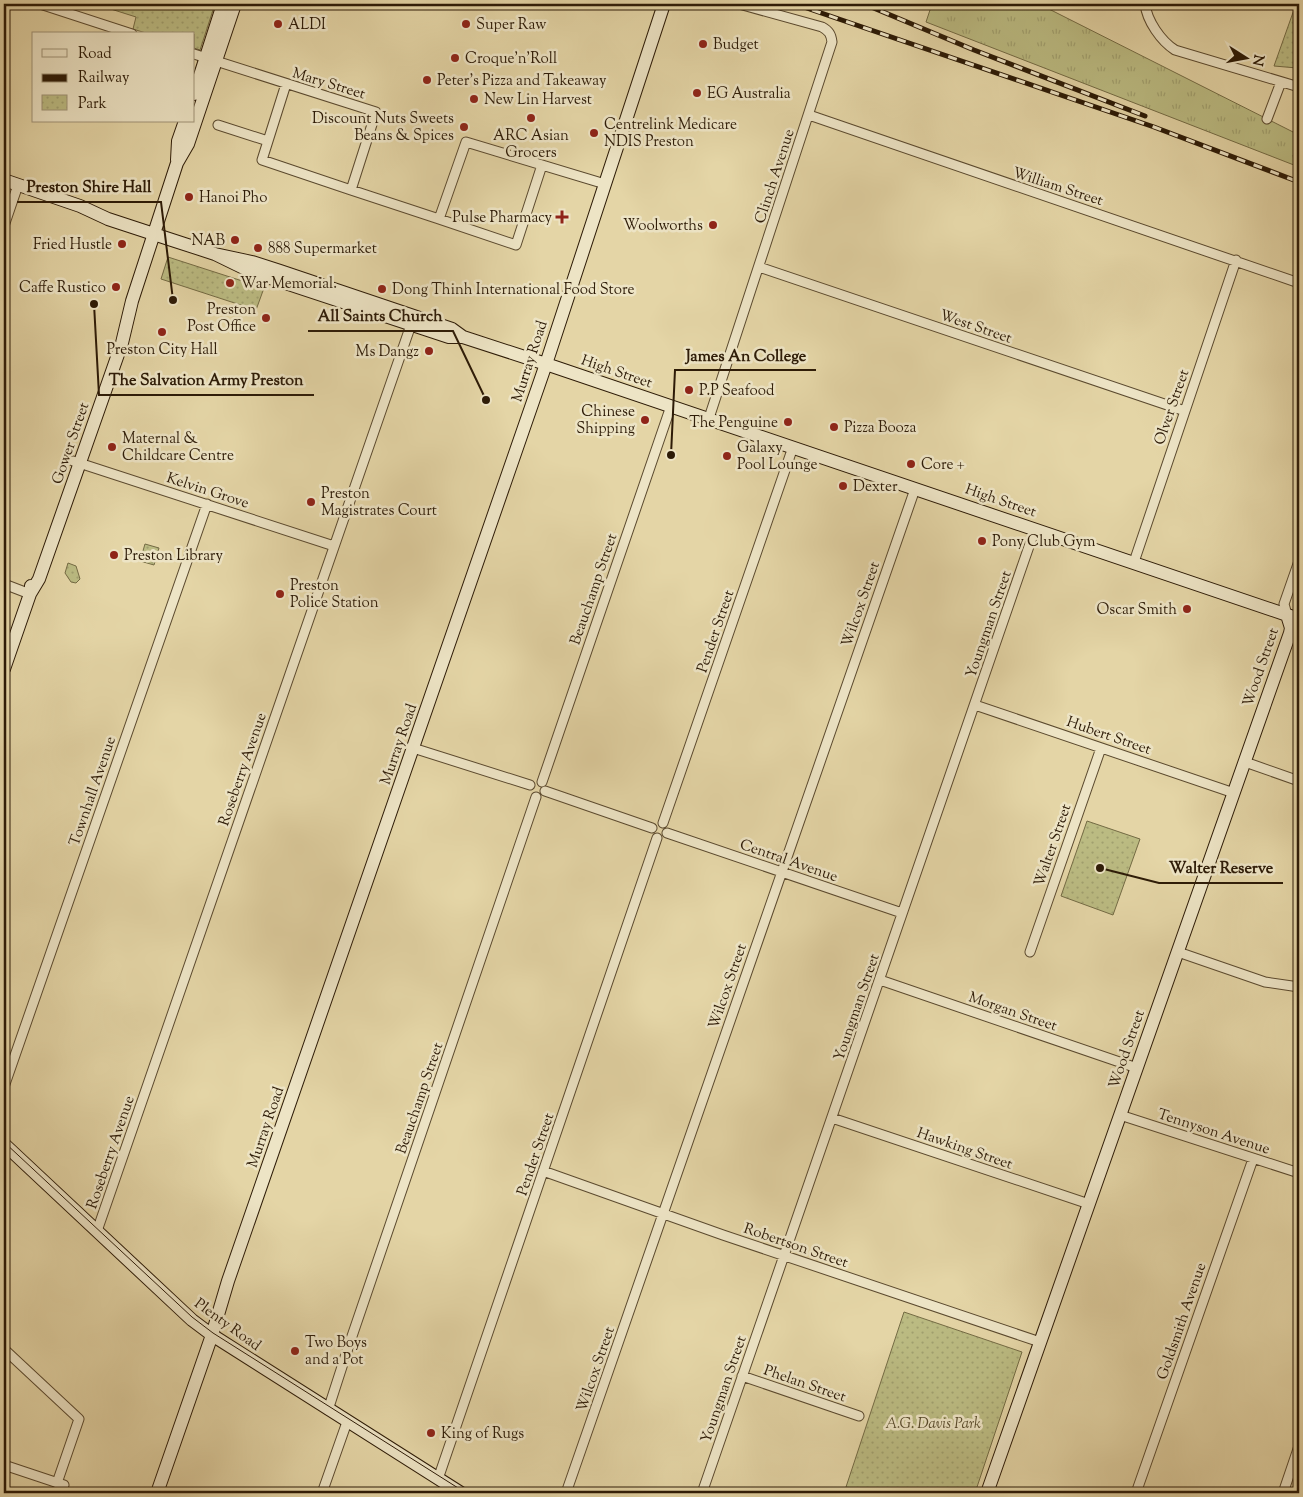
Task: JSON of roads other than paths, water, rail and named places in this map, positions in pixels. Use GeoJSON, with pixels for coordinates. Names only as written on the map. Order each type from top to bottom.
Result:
{"type":"FeatureCollection","features":[{"type":"Feature","properties":{"kind":"main road"},"geometry":{"type":"LineString","coordinates":[[195,91],[223,4]]}},
{"type":"Feature","properties":{"kind":"main road"},"geometry":{"type":"LineString","coordinates":[[195,109],[205,58],[235,4]]}},
{"type":"Feature","properties":{"kind":"main road","name":"Murray Road"},"geometry":{"type":"LineString","coordinates":[[157,1493],[212,1336],[228,1281],[546,364],[664,4]]}},
{"type":"Feature","properties":{"kind":"main road"},"geometry":{"type":"LineString","coordinates":[[177,163],[178,142],[185,122]]}},
{"type":"Feature","properties":{"kind":"main road"},"geometry":{"type":"LineString","coordinates":[[177,163],[188,144],[192,122]]}},
{"type":"Feature","properties":{"kind":"main road","name":"Gower Street"},"geometry":{"type":"LineString","coordinates":[[4,669],[30,594],[39,579],[77,462],[122,343],[132,301],[177,163]]}},
{"type":"Feature","properties":{"kind":"main road","name":"High Street"},"geometry":{"type":"LineString","coordinates":[[4,180],[13,189],[80,206],[108,219],[215,254],[252,272],[412,321],[449,337],[464,337],[709,418],[1299,620]]}},
{"type":"Feature","properties":{"kind":"main road","name":"Wood Street"},"geometry":{"type":"LineString","coordinates":[[987,1493],[1290,633],[1291,628],[1287,615]]}},
{"type":"Feature","properties":{"kind":"main road","name":"Plenty Road"},"geometry":{"type":"LineString","coordinates":[[4,1144],[191,1319],[212,1336],[460,1493]]}},
{"type":"Feature","properties":{"kind":"street"},"geometry":{"type":"LineString","coordinates":[[40,4],[126,32]]}},
{"type":"Feature","properties":{"kind":"street","name":"Clinch Avenue"},"geometry":{"type":"LineString","coordinates":[[709,418],[832,42],[828,30],[822,27],[739,4]]}},
{"type":"Feature","properties":{"kind":"street"},"geometry":{"type":"LineString","coordinates":[[1145,4],[1146,10],[1161,37],[1166,44],[1175,50],[1299,87]]}},
{"type":"Feature","properties":{"kind":"street","name":"Mary Street"},"geometry":{"type":"LineString","coordinates":[[205,58],[376,112],[351,190]]}},
{"type":"Feature","properties":{"kind":"street"},"geometry":{"type":"LineString","coordinates":[[1267,119],[1281,82]]}},
{"type":"Feature","properties":{"kind":"street"},"geometry":{"type":"LineString","coordinates":[[286,84],[262,160],[516,245],[542,165]]}},
{"type":"Feature","properties":{"kind":"street","name":"William Street"},"geometry":{"type":"LineString","coordinates":[[809,115],[1299,283]]}},
{"type":"Feature","properties":{"kind":"street"},"geometry":{"type":"LineString","coordinates":[[218,125],[268,141]]}},
{"type":"Feature","properties":{"kind":"street"},"geometry":{"type":"LineString","coordinates":[[439,219],[466,142],[605,184]]}},
{"type":"Feature","properties":{"kind":"street"},"geometry":{"type":"LineString","coordinates":[[4,226],[13,189]]}},
{"type":"Feature","properties":{"kind":"street","name":"Olver Street"},"geometry":{"type":"LineString","coordinates":[[1134,562],[1236,260]]}},
{"type":"Feature","properties":{"kind":"street","name":"West Street"},"geometry":{"type":"LineString","coordinates":[[759,267],[1185,411]]}},
{"type":"Feature","properties":{"kind":"street","name":"Roseberry Avenue"},"geometry":{"type":"LineString","coordinates":[[97,1231],[412,321]]}},
{"type":"Feature","properties":{"kind":"street","name":"Beauchamp Street"},"geometry":{"type":"LineString","coordinates":[[543,786],[671,406]]}},
{"type":"Feature","properties":{"kind":"street","name":"Pender Street"},"geometry":{"type":"LineString","coordinates":[[663,823],[793,447]]}},
{"type":"Feature","properties":{"kind":"street","name":"Kelvin Grove"},"geometry":{"type":"LineString","coordinates":[[77,462],[334,546]]}},
{"type":"Feature","properties":{"kind":"street","name":"Wilcox Street"},"geometry":{"type":"LineString","coordinates":[[566,1493],[915,488]]}},
{"type":"Feature","properties":{"kind":"street","name":"Townhall Avenue"},"geometry":{"type":"LineString","coordinates":[[4,1087],[207,504]]}},
{"type":"Feature","properties":{"kind":"street","name":"Youngman Street"},"geometry":{"type":"LineString","coordinates":[[702,1493],[1035,529]]}},
{"type":"Feature","properties":{"kind":"street"},"geometry":{"type":"LineString","coordinates":[[1287,615],[1284,604],[1299,561]]}},
{"type":"Feature","properties":{"kind":"street"},"geometry":{"type":"LineString","coordinates":[[4,584],[30,594]]}},
{"type":"Feature","properties":{"kind":"street","name":"Hubert Street"},"geometry":{"type":"LineString","coordinates":[[975,705],[1234,793]]}},
{"type":"Feature","properties":{"kind":"street"},"geometry":{"type":"LineString","coordinates":[[413,748],[530,786]]}},
{"type":"Feature","properties":{"kind":"street","name":"Walter Street"},"geometry":{"type":"LineString","coordinates":[[1030,952],[1101,748]]}},
{"type":"Feature","properties":{"kind":"street"},"geometry":{"type":"LineString","coordinates":[[1245,762],[1299,781]]}},
{"type":"Feature","properties":{"kind":"street"},"geometry":{"type":"LineString","coordinates":[[543,786],[542,795],[536,796],[530,792],[530,786],[536,780],[543,786],[652,828]]}},
{"type":"Feature","properties":{"kind":"street","name":"Beauchamp Street"},"geometry":{"type":"LineString","coordinates":[[328,1410],[536,796]]}},
{"type":"Feature","properties":{"kind":"street"},"geometry":{"type":"LineString","coordinates":[[658,822],[663,823],[667,828],[667,833],[662,838],[657,838],[653,835],[652,828],[658,822]]}},
{"type":"Feature","properties":{"kind":"street","name":"Central Avenue"},"geometry":{"type":"LineString","coordinates":[[667,833],[902,913]]}},
{"type":"Feature","properties":{"kind":"street","name":"Pender Street"},"geometry":{"type":"LineString","coordinates":[[438,1479],[657,838]]}},
{"type":"Feature","properties":{"kind":"street"},"geometry":{"type":"LineString","coordinates":[[1178,952],[1264,982],[1299,987]]}},
{"type":"Feature","properties":{"kind":"street","name":"Morgan Street"},"geometry":{"type":"LineString","coordinates":[[880,980],[1137,1068]]}},
{"type":"Feature","properties":{"kind":"street","name":"Tennyson Avenue"},"geometry":{"type":"LineString","coordinates":[[1120,1115],[1299,1173]]}},
{"type":"Feature","properties":{"kind":"street","name":"Hawking Street"},"geometry":{"type":"LineString","coordinates":[[832,1118],[1089,1204]]}},
{"type":"Feature","properties":{"kind":"street","name":"Goldsmith Avenue"},"geometry":{"type":"LineString","coordinates":[[1136,1493],[1253,1159]]}},
{"type":"Feature","properties":{"kind":"street","name":"Robertson Street"},"geometry":{"type":"LineString","coordinates":[[543,1172],[1040,1342]]}},
{"type":"Feature","properties":{"kind":"street"},"geometry":{"type":"LineString","coordinates":[[4,1349],[79,1420],[61,1484],[4,1465]]}},
{"type":"Feature","properties":{"kind":"street","name":"Phelan Street"},"geometry":{"type":"LineString","coordinates":[[742,1376],[859,1416]]}},
{"type":"Feature","properties":{"kind":"street"},"geometry":{"type":"LineString","coordinates":[[322,1493],[347,1422]]}},
{"type":"Feature","properties":{"kind":"street"},"geometry":{"type":"LineString","coordinates":[[1283,1493],[1295,1471],[1299,1446]]}},
{"type":"Feature","properties":{"kind":"tram line"},"geometry":{"type":"LineString","coordinates":[[4,1142],[192,1317],[213,1333],[466,1493]]}},
{"type":"Feature","properties":{"kind":"railway"},"geometry":{"type":"LineString","coordinates":[[795,4],[1154,127],[1299,182]]}},
{"type":"Feature","properties":{"kind":"railway"},"geometry":{"type":"LineString","coordinates":[[864,4],[974,50],[1145,116]]}},
{"type":"Feature","properties":{"kind":"place","name":"ALDI"},"geometry":{"type":"Point","coordinates":[278,24]}},
{"type":"Feature","properties":{"kind":"place","name":"Super Raw"},"geometry":{"type":"Point","coordinates":[466,24]}},
{"type":"Feature","properties":{"kind":"place","name":"Budget"},"geometry":{"type":"Point","coordinates":[703,44]}},
{"type":"Feature","properties":{"kind":"place","name":"Croque'n'Roll"},"geometry":{"type":"Point","coordinates":[455,58]}},
{"type":"Feature","properties":{"kind":"place","name":"Peter's Pizza and Takeaway"},"geometry":{"type":"Point","coordinates":[427,80]}},
{"type":"Feature","properties":{"kind":"place","name":"EG Australia"},"geometry":{"type":"Point","coordinates":[697,93]}},
{"type":"Feature","properties":{"kind":"place","name":"New Lin Harvest"},"geometry":{"type":"Point","coordinates":[474,99]}},
{"type":"Feature","properties":{"kind":"place","name":"ARC Asian Grocers"},"geometry":{"type":"Point","coordinates":[531,118]}},
{"type":"Feature","properties":{"kind":"place","name":"Discount Nuts Sweets Beans & Spices"},"geometry":{"type":"Point","coordinates":[464,127]}},
{"type":"Feature","properties":{"kind":"place","name":"Centrelink Medicare NDIS Preston"},"geometry":{"type":"Point","coordinates":[594,133]}},
{"type":"Feature","properties":{"kind":"place","name":"Hanoi Pho"},"geometry":{"type":"Point","coordinates":[189,197]}},
{"type":"Feature","properties":{"kind":"place","name":"Pulse Pharmacy"},"geometry":{"type":"Point","coordinates":[562,217]}},
{"type":"Feature","properties":{"kind":"place","name":"Woolworths"},"geometry":{"type":"Point","coordinates":[713,225]}},
{"type":"Feature","properties":{"kind":"place","name":"NAB"},"geometry":{"type":"Point","coordinates":[235,240]}},
{"type":"Feature","properties":{"kind":"place","name":"Fried Hustle"},"geometry":{"type":"Point","coordinates":[122,244]}},
{"type":"Feature","properties":{"kind":"place","name":"888 Supermarket"},"geometry":{"type":"Point","coordinates":[258,248]}},
{"type":"Feature","properties":{"kind":"place","name":"War Memorial."},"geometry":{"type":"Point","coordinates":[230,283]}},
{"type":"Feature","properties":{"kind":"place","name":"Caffe Rustico"},"geometry":{"type":"Point","coordinates":[116,287]}},
{"type":"Feature","properties":{"kind":"place","name":"Dong Thinh International Food Store"},"geometry":{"type":"Point","coordinates":[382,289]}},
{"type":"Feature","properties":{"kind":"place","name":"Preston Shire Hall"},"geometry":{"type":"Point","coordinates":[173,300]}},
{"type":"Feature","properties":{"kind":"place","name":"The Salvation Army Preston"},"geometry":{"type":"Point","coordinates":[94,304]}},
{"type":"Feature","properties":{"kind":"place","name":"Preston Post Office"},"geometry":{"type":"Point","coordinates":[266,318]}},
{"type":"Feature","properties":{"kind":"place","name":"Preston City Hall"},"geometry":{"type":"Point","coordinates":[162,332]}},
{"type":"Feature","properties":{"kind":"place","name":"Ms Dangz"},"geometry":{"type":"Point","coordinates":[429,351]}},
{"type":"Feature","properties":{"kind":"place","name":"P.P Seafood"},"geometry":{"type":"Point","coordinates":[689,390]}},
{"type":"Feature","properties":{"kind":"place","name":"All Saints Church"},"geometry":{"type":"Point","coordinates":[486,400]}},
{"type":"Feature","properties":{"kind":"place","name":"Chinese Shipping"},"geometry":{"type":"Point","coordinates":[645,420]}},
{"type":"Feature","properties":{"kind":"place","name":"The Penguine"},"geometry":{"type":"Point","coordinates":[788,422]}},
{"type":"Feature","properties":{"kind":"place","name":"Pizza Booza"},"geometry":{"type":"Point","coordinates":[834,427]}},
{"type":"Feature","properties":{"kind":"place","name":"Maternal & Childcare Centre"},"geometry":{"type":"Point","coordinates":[112,447]}},
{"type":"Feature","properties":{"kind":"place","name":"James An College"},"geometry":{"type":"Point","coordinates":[671,455]}},
{"type":"Feature","properties":{"kind":"place","name":"Galaxy Pool Lounge"},"geometry":{"type":"Point","coordinates":[727,456]}},
{"type":"Feature","properties":{"kind":"place","name":"Core +"},"geometry":{"type":"Point","coordinates":[911,464]}},
{"type":"Feature","properties":{"kind":"place","name":"Dexter"},"geometry":{"type":"Point","coordinates":[843,486]}},
{"type":"Feature","properties":{"kind":"place","name":"Preston Magistrates Court"},"geometry":{"type":"Point","coordinates":[311,502]}},
{"type":"Feature","properties":{"kind":"place","name":"Pony Club Gym"},"geometry":{"type":"Point","coordinates":[982,541]}},
{"type":"Feature","properties":{"kind":"place","name":"Preston Library"},"geometry":{"type":"Point","coordinates":[114,555]}},
{"type":"Feature","properties":{"kind":"place","name":"Preston Police Station"},"geometry":{"type":"Point","coordinates":[280,594]}},
{"type":"Feature","properties":{"kind":"place","name":"Oscar Smith"},"geometry":{"type":"Point","coordinates":[1187,609]}},
{"type":"Feature","properties":{"kind":"place","name":"Walter Reserve"},"geometry":{"type":"Point","coordinates":[1100,868]}},
{"type":"Feature","properties":{"kind":"place","name":"Two Boys and a Pot"},"geometry":{"type":"Point","coordinates":[295,1351]}},
{"type":"Feature","properties":{"kind":"place","name":"King of Rugs"},"geometry":{"type":"Point","coordinates":[431,1433]}},
{"type":"Feature","properties":{"kind":"park label","name":"A.G. Davis Park"},"geometry":{"type":"Point","coordinates":[933,1423]}}]}
